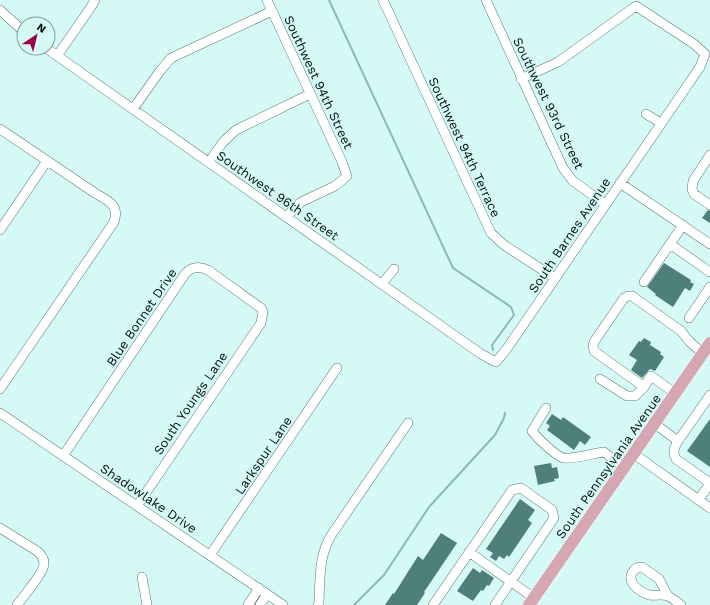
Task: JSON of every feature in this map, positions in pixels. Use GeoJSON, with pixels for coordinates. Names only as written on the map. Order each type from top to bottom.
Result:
{"type":"FeatureCollection","features":[{"type":"Feature","properties":{"kind":"main road","name":"South Pennsylvania Avenue"},"geometry":{"type":"LineString","coordinates":[[532,601],[708,347]]}},
{"type":"Feature","properties":{"kind":"street"},"geometry":{"type":"LineString","coordinates":[[57,56],[95,0]]}},
{"type":"Feature","properties":{"kind":"street","name":"Southwest 94th Street"},"geometry":{"type":"LineString","coordinates":[[267,0],[342,162],[347,176],[335,186],[301,202],[286,217]]}},
{"type":"Feature","properties":{"kind":"street","name":"Southwest 94th Terrace"},"geometry":{"type":"LineString","coordinates":[[383,0],[491,232],[504,245],[555,278]]}},
{"type":"Feature","properties":{"kind":"street","name":"Southwest 93rd Street"},"geometry":{"type":"LineString","coordinates":[[486,0],[521,79],[566,172],[580,186],[605,204]]}},
{"type":"Feature","properties":{"kind":"street","name":"South Barnes Avenue"},"geometry":{"type":"LineString","coordinates":[[496,362],[506,350],[662,123],[700,67],[705,54],[694,44],[636,6],[558,62],[521,79]]}},
{"type":"Feature","properties":{"kind":"street"},"geometry":{"type":"LineString","coordinates":[[0,10],[16,25]]}},
{"type":"Feature","properties":{"kind":"street"},"geometry":{"type":"LineString","coordinates":[[133,109],[171,58],[272,11]]}},
{"type":"Feature","properties":{"kind":"street","name":"Southwest 96th Street"},"geometry":{"type":"LineString","coordinates":[[57,56],[481,354],[496,362]]}},
{"type":"Feature","properties":{"kind":"street"},"geometry":{"type":"LineString","coordinates":[[209,162],[223,142],[236,130],[310,94]]}},
{"type":"Feature","properties":{"kind":"street"},"geometry":{"type":"LineString","coordinates":[[646,114],[662,123]]}},
{"type":"Feature","properties":{"kind":"street"},"geometry":{"type":"LineString","coordinates":[[0,129],[95,193],[111,202],[116,214],[114,222],[0,389]]}},
{"type":"Feature","properties":{"kind":"street"},"geometry":{"type":"LineString","coordinates":[[710,155],[692,181],[694,194],[710,205]]}},
{"type":"Feature","properties":{"kind":"street"},"geometry":{"type":"LineString","coordinates":[[0,230],[47,161]]}},
{"type":"Feature","properties":{"kind":"street"},"geometry":{"type":"LineString","coordinates":[[620,183],[710,244]]}},
{"type":"Feature","properties":{"kind":"street"},"geometry":{"type":"LineString","coordinates":[[644,282],[683,226]]}},
{"type":"Feature","properties":{"kind":"street"},"geometry":{"type":"LineString","coordinates":[[670,244],[710,272]]}},
{"type":"Feature","properties":{"kind":"street","name":"Blue Bonnet Drive"},"geometry":{"type":"LineString","coordinates":[[63,456],[188,271],[198,267],[208,270],[258,305],[262,310],[263,315]]}},
{"type":"Feature","properties":{"kind":"street"},"geometry":{"type":"LineString","coordinates":[[382,284],[394,269]]}},
{"type":"Feature","properties":{"kind":"street"},"geometry":{"type":"LineString","coordinates":[[689,318],[710,289]]}},
{"type":"Feature","properties":{"kind":"street"},"geometry":{"type":"LineString","coordinates":[[644,387],[594,351],[594,342],[624,298],[632,296],[681,331],[689,341],[708,347]]}},
{"type":"Feature","properties":{"kind":"street","name":"South Youngs Lane"},"geometry":{"type":"LineString","coordinates":[[136,506],[259,326],[263,315]]}},
{"type":"Feature","properties":{"kind":"street","name":"Larkspur Lane"},"geometry":{"type":"LineString","coordinates":[[210,556],[337,368]]}},
{"type":"Feature","properties":{"kind":"street"},"geometry":{"type":"LineString","coordinates":[[600,379],[627,396],[635,396],[644,387],[651,376],[676,394]]}},
{"type":"Feature","properties":{"kind":"street"},"geometry":{"type":"LineString","coordinates":[[698,500],[710,484],[676,459],[673,454],[673,449],[710,395]]}},
{"type":"Feature","properties":{"kind":"street"},"geometry":{"type":"LineString","coordinates":[[546,408],[532,431],[538,440],[562,458],[604,452],[624,467]]}},
{"type":"Feature","properties":{"kind":"street","name":"Shadowlake Drive"},"geometry":{"type":"LineString","coordinates":[[0,413],[283,605]]}},
{"type":"Feature","properties":{"kind":"street"},"geometry":{"type":"LineString","coordinates":[[318,605],[322,557],[328,540],[408,424]]}},
{"type":"Feature","properties":{"kind":"street"},"geometry":{"type":"LineString","coordinates":[[654,424],[678,441]]}},
{"type":"Feature","properties":{"kind":"street"},"geometry":{"type":"LineString","coordinates":[[634,454],[710,508]]}},
{"type":"Feature","properties":{"kind":"street"},"geometry":{"type":"LineString","coordinates":[[433,605],[512,490],[521,488],[552,510],[554,518],[495,605]]}},
{"type":"Feature","properties":{"kind":"street"},"geometry":{"type":"LineString","coordinates":[[0,528],[37,551],[43,559],[44,565],[42,572],[17,605]]}},
{"type":"Feature","properties":{"kind":"street"},"geometry":{"type":"LineString","coordinates":[[469,552],[511,581],[532,601]]}},
{"type":"Feature","properties":{"kind":"street"},"geometry":{"type":"LineString","coordinates":[[142,577],[147,605]]}},
{"type":"Feature","properties":{"kind":"street"},"geometry":{"type":"LineString","coordinates":[[248,605],[259,588]]}},
{"type":"Feature","properties":{"kind":"street"},"geometry":{"type":"LineString","coordinates":[[312,605],[320,592]]}},
{"type":"Feature","properties":{"kind":"street"},"geometry":{"type":"LineString","coordinates":[[260,605],[267,594]]}},
{"type":"Feature","properties":{"kind":"street"},"geometry":{"type":"LineString","coordinates":[[668,596],[681,605]]}},
{"type":"Feature","properties":{"kind":"building"},"geometry":{"type":"Polygon","coordinates":[[[708,210],[710,211],[710,223],[702,218],[708,210]]]}},
{"type":"Feature","properties":{"kind":"building"},"geometry":{"type":"Polygon","coordinates":[[[664,263],[691,280],[690,282],[694,284],[690,291],[685,288],[673,307],[655,295],[656,294],[647,287],[664,263]]]}},
{"type":"Feature","properties":{"kind":"building"},"geometry":{"type":"Polygon","coordinates":[[[644,338],[651,342],[650,345],[661,352],[660,354],[664,357],[655,371],[650,369],[642,378],[631,370],[637,360],[629,355],[639,341],[641,342],[644,338]]]}},
{"type":"Feature","properties":{"kind":"building"},"geometry":{"type":"Polygon","coordinates":[[[552,414],[561,420],[563,417],[591,437],[585,445],[580,441],[574,450],[547,430],[550,426],[546,423],[552,414]]]}},
{"type":"Feature","properties":{"kind":"building"},"geometry":{"type":"Polygon","coordinates":[[[710,419],[710,467],[687,451],[710,419]]]}},
{"type":"Feature","properties":{"kind":"building"},"geometry":{"type":"Polygon","coordinates":[[[551,463],[552,468],[557,467],[559,478],[554,479],[555,481],[538,485],[534,466],[551,463]]]}},
{"type":"Feature","properties":{"kind":"building"},"geometry":{"type":"Polygon","coordinates":[[[520,499],[535,510],[528,520],[532,523],[509,557],[507,555],[504,559],[499,556],[496,561],[490,557],[493,553],[486,549],[520,499]]]}},
{"type":"Feature","properties":{"kind":"building"},"geometry":{"type":"Polygon","coordinates":[[[441,533],[457,543],[417,605],[385,605],[393,593],[394,594],[418,556],[423,560],[441,533]]]}},
{"type":"Feature","properties":{"kind":"building"},"geometry":{"type":"Polygon","coordinates":[[[473,568],[480,573],[482,570],[494,578],[489,586],[487,585],[483,591],[481,590],[473,601],[457,591],[473,568]]]}},
{"type":"Feature","properties":{"kind":"waterway"},"geometry":{"type":"LineString","coordinates":[[329,0],[453,268],[511,307],[514,315],[492,345],[493,350]]}},
{"type":"Feature","properties":{"kind":"waterway"},"geometry":{"type":"LineString","coordinates":[[354,605],[384,575],[429,507],[495,435],[505,413]]}}]}
